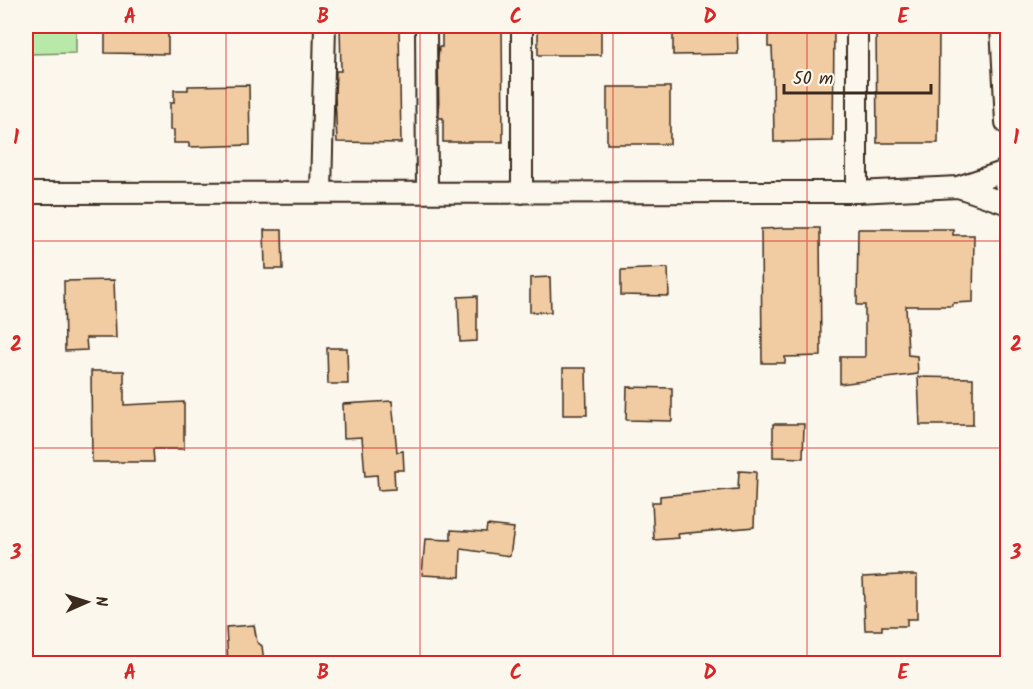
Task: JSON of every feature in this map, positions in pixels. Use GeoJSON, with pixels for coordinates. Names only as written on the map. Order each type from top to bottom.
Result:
{"type":"FeatureCollection","features":[{"type":"Feature","properties":{"kind":"street"},"geometry":{"type":"LineString","coordinates":[[321,192],[324,26]]}},
{"type":"Feature","properties":{"kind":"street"},"geometry":{"type":"LineString","coordinates":[[426,26],[427,192]]}},
{"type":"Feature","properties":{"kind":"street"},"geometry":{"type":"LineString","coordinates":[[522,26],[522,193]]}},
{"type":"Feature","properties":{"kind":"street"},"geometry":{"type":"LineString","coordinates":[[856,26],[857,192]]}},
{"type":"Feature","properties":{"kind":"street"},"geometry":{"type":"LineString","coordinates":[[1003,26],[1008,122]]}},
{"type":"Feature","properties":{"kind":"street"},"geometry":{"type":"LineString","coordinates":[[26,193],[857,192],[958,187],[1007,176]]}},
{"type":"Feature","properties":{"kind":"street"},"geometry":{"type":"LineString","coordinates":[[958,187],[1008,204]]}},
{"type":"Feature","properties":{"kind":"green space"},"geometry":{"type":"Polygon","coordinates":[[[26,26],[76,26],[76,53],[26,54],[26,26]]]}},
{"type":"Feature","properties":{"kind":"building"},"geometry":{"type":"Polygon","coordinates":[[[105,26],[168,26],[168,54],[105,53],[105,26]]]}},
{"type":"Feature","properties":{"kind":"building"},"geometry":{"type":"Polygon","coordinates":[[[340,26],[399,26],[401,143],[337,142],[335,95],[336,71],[341,71],[340,26]]]}},
{"type":"Feature","properties":{"kind":"building"},"geometry":{"type":"Polygon","coordinates":[[[442,26],[502,26],[503,142],[443,142],[443,118],[439,118],[438,59],[439,47],[442,47],[442,26]]]}},
{"type":"Feature","properties":{"kind":"building"},"geometry":{"type":"Polygon","coordinates":[[[538,26],[601,26],[601,55],[538,55],[538,26]]]}},
{"type":"Feature","properties":{"kind":"building"},"geometry":{"type":"Polygon","coordinates":[[[673,26],[737,26],[738,54],[673,55],[673,26]]]}},
{"type":"Feature","properties":{"kind":"building"},"geometry":{"type":"Polygon","coordinates":[[[768,26],[834,26],[833,141],[774,142],[772,47],[768,47],[768,26]]]}},
{"type":"Feature","properties":{"kind":"building"},"geometry":{"type":"Polygon","coordinates":[[[876,26],[936,26],[936,34],[939,33],[938,143],[877,143],[876,26]]]}},
{"type":"Feature","properties":{"kind":"building"},"geometry":{"type":"Polygon","coordinates":[[[249,85],[250,145],[189,147],[189,143],[174,143],[174,130],[170,130],[170,103],[174,103],[174,90],[188,90],[188,86],[249,85]]]}},
{"type":"Feature","properties":{"kind":"building"},"geometry":{"type":"Polygon","coordinates":[[[607,87],[670,87],[670,144],[607,144],[607,87]]]}},
{"type":"Feature","properties":{"kind":"building"},"geometry":{"type":"Polygon","coordinates":[[[820,228],[821,356],[785,357],[785,363],[762,363],[761,229],[820,228]]]}},
{"type":"Feature","properties":{"kind":"building"},"geometry":{"type":"Polygon","coordinates":[[[858,229],[953,229],[953,235],[974,235],[973,302],[954,303],[952,306],[906,306],[908,355],[917,356],[918,374],[840,384],[840,357],[865,357],[865,305],[857,305],[858,229]]]}},
{"type":"Feature","properties":{"kind":"building"},"geometry":{"type":"Polygon","coordinates":[[[264,230],[282,230],[283,269],[265,269],[264,230]]]}},
{"type":"Feature","properties":{"kind":"building"},"geometry":{"type":"Polygon","coordinates":[[[668,268],[669,296],[621,295],[621,270],[668,268]]]}},
{"type":"Feature","properties":{"kind":"building"},"geometry":{"type":"Polygon","coordinates":[[[550,277],[551,312],[530,312],[530,278],[550,277]]]}},
{"type":"Feature","properties":{"kind":"building"},"geometry":{"type":"Polygon","coordinates":[[[114,280],[116,338],[86,338],[87,350],[65,351],[64,281],[114,280]]]}},
{"type":"Feature","properties":{"kind":"building"},"geometry":{"type":"Polygon","coordinates":[[[477,296],[477,341],[460,342],[458,297],[477,296]]]}},
{"type":"Feature","properties":{"kind":"building"},"geometry":{"type":"Polygon","coordinates":[[[327,348],[347,348],[348,384],[328,384],[327,348]]]}},
{"type":"Feature","properties":{"kind":"building"},"geometry":{"type":"Polygon","coordinates":[[[563,368],[586,368],[587,415],[563,415],[563,368]]]}},
{"type":"Feature","properties":{"kind":"building"},"geometry":{"type":"Polygon","coordinates":[[[91,371],[124,371],[124,405],[184,402],[184,449],[153,449],[154,462],[92,462],[91,371]]]}},
{"type":"Feature","properties":{"kind":"building"},"geometry":{"type":"Polygon","coordinates":[[[918,377],[973,378],[973,425],[920,425],[918,377]]]}},
{"type":"Feature","properties":{"kind":"building"},"geometry":{"type":"Polygon","coordinates":[[[627,387],[672,388],[672,421],[626,420],[627,387]]]}},
{"type":"Feature","properties":{"kind":"building"},"geometry":{"type":"Polygon","coordinates":[[[392,401],[397,452],[403,451],[404,470],[394,470],[395,489],[378,490],[377,475],[365,476],[362,437],[344,438],[343,404],[392,401]]]}},
{"type":"Feature","properties":{"kind":"building"},"geometry":{"type":"Polygon","coordinates":[[[773,424],[804,424],[803,458],[773,457],[773,424]]]}},
{"type":"Feature","properties":{"kind":"building"},"geometry":{"type":"Polygon","coordinates":[[[739,471],[756,472],[754,527],[678,534],[679,538],[654,540],[652,502],[660,502],[660,496],[738,489],[739,471]]]}},
{"type":"Feature","properties":{"kind":"building"},"geometry":{"type":"Polygon","coordinates":[[[487,525],[514,528],[510,556],[461,549],[460,577],[422,575],[425,539],[451,540],[451,530],[486,532],[487,525]]]}},
{"type":"Feature","properties":{"kind":"building"},"geometry":{"type":"Polygon","coordinates":[[[917,575],[917,619],[907,619],[907,626],[882,626],[882,630],[865,630],[863,577],[917,575]]]}},
{"type":"Feature","properties":{"kind":"building"},"geometry":{"type":"Polygon","coordinates":[[[254,625],[257,642],[262,646],[264,662],[228,663],[226,627],[254,625]]]}}]}
